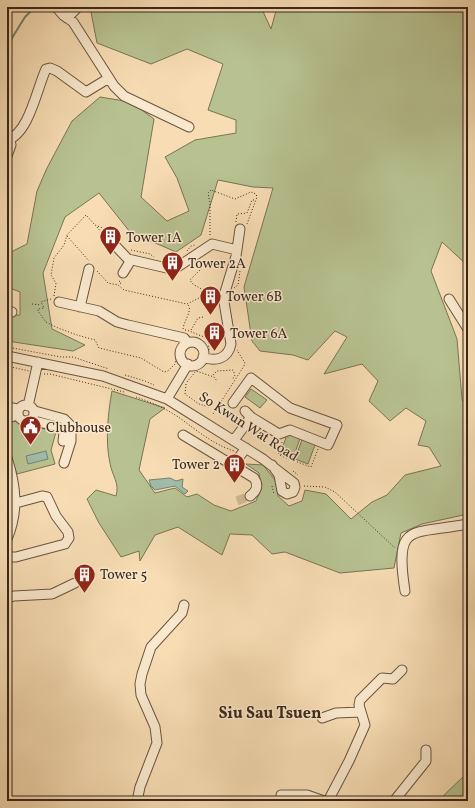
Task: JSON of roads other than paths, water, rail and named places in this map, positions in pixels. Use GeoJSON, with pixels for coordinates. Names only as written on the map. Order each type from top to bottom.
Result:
{"type":"FeatureCollection","features":[{"type":"Feature","properties":{"kind":"street"},"geometry":{"type":"LineString","coordinates":[[56,7],[73,22],[114,86],[124,96],[189,127]]}},
{"type":"Feature","properties":{"kind":"street"},"geometry":{"type":"LineString","coordinates":[[67,18],[78,7]]}},
{"type":"Feature","properties":{"kind":"street"},"geometry":{"type":"LineString","coordinates":[[7,156],[11,145],[8,140],[23,125],[46,69],[50,68],[57,71],[86,92],[109,78]]}},
{"type":"Feature","properties":{"kind":"street"},"geometry":{"type":"LineString","coordinates":[[206,358],[202,346],[196,342],[188,343],[183,347],[180,353],[182,359],[188,364],[197,364],[206,358],[220,359],[230,349],[231,344],[224,302],[225,292],[243,228]]}},
{"type":"Feature","properties":{"kind":"street"},"geometry":{"type":"LineString","coordinates":[[107,237],[131,260],[172,269],[214,244],[237,250]]}},
{"type":"Feature","properties":{"kind":"street"},"geometry":{"type":"LineString","coordinates":[[121,278],[131,260]]}},
{"type":"Feature","properties":{"kind":"street"},"geometry":{"type":"LineString","coordinates":[[80,307],[89,269]]}},
{"type":"Feature","properties":{"kind":"street"},"geometry":{"type":"LineString","coordinates":[[449,299],[468,329]]}},
{"type":"Feature","properties":{"kind":"street"},"geometry":{"type":"LineString","coordinates":[[59,302],[104,313],[117,322],[184,338],[188,343]]}},
{"type":"Feature","properties":{"kind":"street","name":"So Kwun Wat Road"},"geometry":{"type":"LineString","coordinates":[[7,356],[109,378],[167,399],[234,440],[244,451],[272,465]]}},
{"type":"Feature","properties":{"kind":"street"},"geometry":{"type":"LineString","coordinates":[[7,407],[18,412],[23,419],[32,412],[38,362]]}},
{"type":"Feature","properties":{"kind":"street"},"geometry":{"type":"LineString","coordinates":[[167,399],[188,364]]}},
{"type":"Feature","properties":{"kind":"street"},"geometry":{"type":"LineString","coordinates":[[233,403],[251,378],[290,408],[337,425],[328,445],[290,430],[279,434],[248,414],[234,440]]}},
{"type":"Feature","properties":{"kind":"street"},"geometry":{"type":"LineString","coordinates":[[7,418],[18,412],[21,406],[62,429],[64,435],[63,441]]}},
{"type":"Feature","properties":{"kind":"street"},"geometry":{"type":"LineString","coordinates":[[32,412],[64,419],[71,426],[70,441],[64,464]]}},
{"type":"Feature","properties":{"kind":"street"},"geometry":{"type":"LineString","coordinates":[[183,435],[249,475],[256,482],[257,490],[250,496]]}},
{"type":"Feature","properties":{"kind":"street"},"geometry":{"type":"LineString","coordinates":[[233,465],[244,451]]}},
{"type":"Feature","properties":{"kind":"street"},"geometry":{"type":"LineString","coordinates":[[7,458],[15,486],[16,503],[14,518],[7,539]]}},
{"type":"Feature","properties":{"kind":"street"},"geometry":{"type":"LineString","coordinates":[[7,557],[16,557],[65,544],[69,538],[68,532],[56,516],[47,497],[42,496],[16,503]]}},
{"type":"Feature","properties":{"kind":"street"},"geometry":{"type":"LineString","coordinates":[[405,591],[400,564],[404,542],[410,535],[420,531],[468,524]]}},
{"type":"Feature","properties":{"kind":"street"},"geometry":{"type":"LineString","coordinates":[[7,598],[14,596],[52,594],[75,583]]}},
{"type":"Feature","properties":{"kind":"street"},"geometry":{"type":"LineString","coordinates":[[138,801],[140,787],[157,743],[155,727],[141,695],[140,684],[142,674],[151,647],[182,613],[184,605]]}},
{"type":"Feature","properties":{"kind":"street"},"geometry":{"type":"LineString","coordinates":[[328,801],[365,726],[360,712],[360,700],[382,678],[393,679],[402,670]]}},
{"type":"Feature","properties":{"kind":"street"},"geometry":{"type":"LineString","coordinates":[[322,718],[336,713],[360,712]]}},
{"type":"Feature","properties":{"kind":"street"},"geometry":{"type":"LineString","coordinates":[[394,801],[426,761],[426,750]]}},
{"type":"Feature","properties":{"kind":"street"},"geometry":{"type":"LineString","coordinates":[[281,795],[307,795],[324,801]]}},
{"type":"Feature","properties":{"kind":"waterway"},"geometry":{"type":"LineString","coordinates":[[7,46],[25,17],[35,7]]}},
{"type":"Feature","properties":{"kind":"tunnel"},"geometry":{"type":"LineString","coordinates":[[237,501],[250,496]]}},
{"type":"Feature","properties":{"kind":"place","name":"Tower 1A"},"geometry":{"type":"Point","coordinates":[110,256]}},
{"type":"Feature","properties":{"kind":"place","name":"Tower 2A"},"geometry":{"type":"Point","coordinates":[173,282]}},
{"type":"Feature","properties":{"kind":"place","name":"Tower 6B"},"geometry":{"type":"Point","coordinates":[211,316]}},
{"type":"Feature","properties":{"kind":"place","name":"Tower 6A"},"geometry":{"type":"Point","coordinates":[214,352]}},
{"type":"Feature","properties":{"kind":"place","name":"Clubhouse"},"geometry":{"type":"Point","coordinates":[30,446]}},
{"type":"Feature","properties":{"kind":"place","name":"Tower 2"},"geometry":{"type":"Point","coordinates":[235,484]}},
{"type":"Feature","properties":{"kind":"place","name":"Tower 5"},"geometry":{"type":"Point","coordinates":[85,594]}},
{"type":"Feature","properties":{"kind":"district","name":"Siu Sau Tsuen"},"geometry":{"type":"Point","coordinates":[270,712]}}]}
